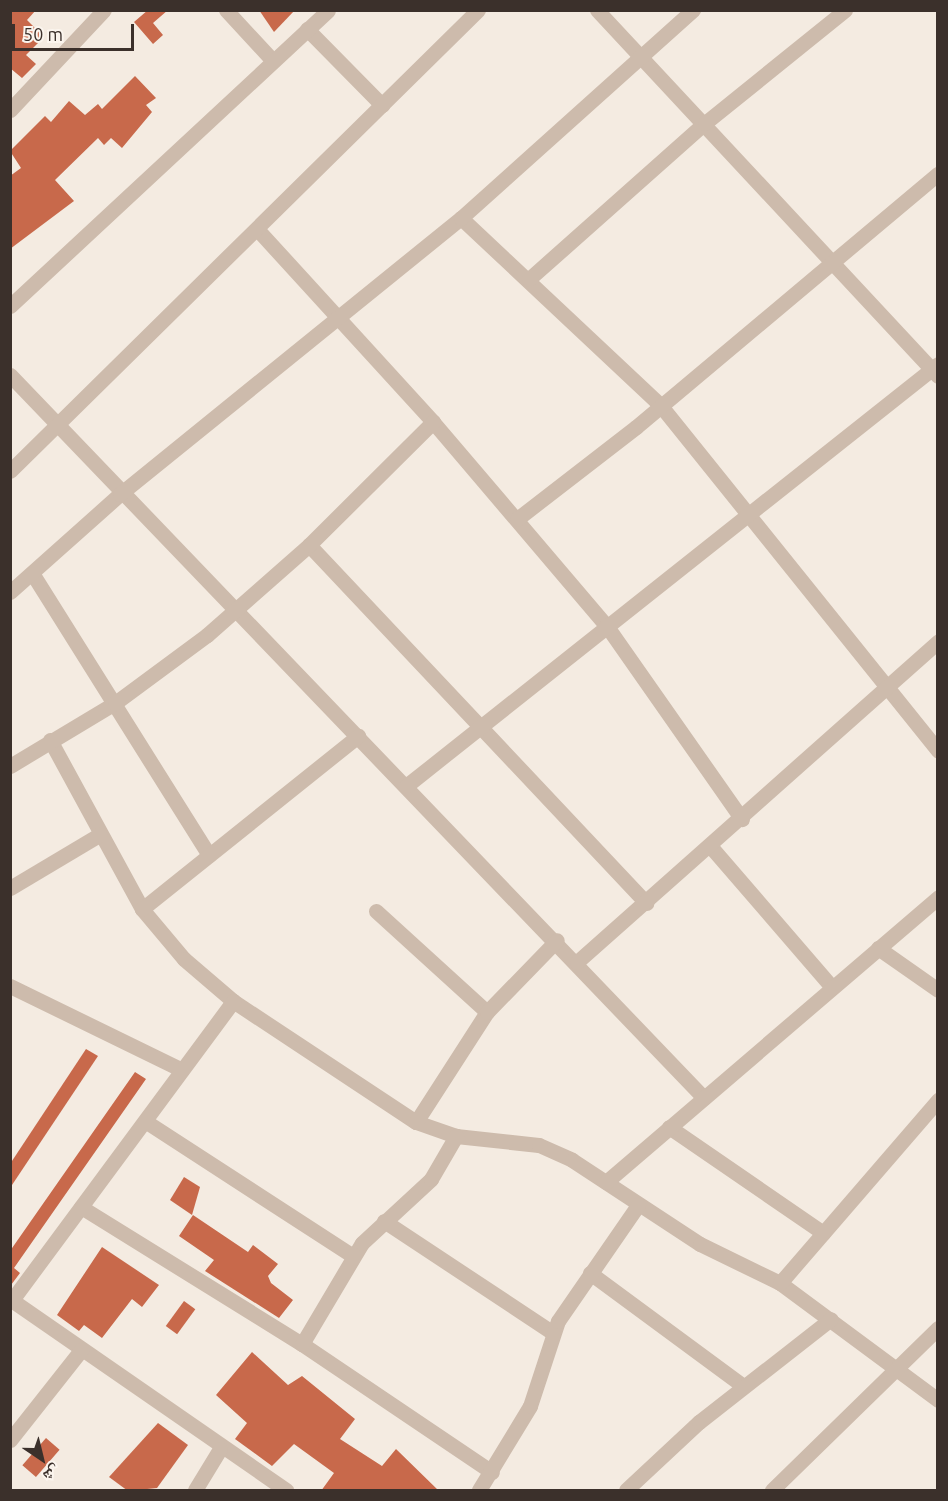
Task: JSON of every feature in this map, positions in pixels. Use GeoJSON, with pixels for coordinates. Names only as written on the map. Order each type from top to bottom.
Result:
{"type":"FeatureCollection","features":[{"type":"Feature","properties":{"kind":"street"},"geometry":{"type":"LineString","coordinates":[[10,110],[105,10]]}},
{"type":"Feature","properties":{"kind":"street"},"geometry":{"type":"LineString","coordinates":[[226,10],[273,61]]}},
{"type":"Feature","properties":{"kind":"street"},"geometry":{"type":"LineString","coordinates":[[10,306],[328,10]]}},
{"type":"Feature","properties":{"kind":"street"},"geometry":{"type":"LineString","coordinates":[[10,471],[478,10]]}},
{"type":"Feature","properties":{"kind":"street"},"geometry":{"type":"LineString","coordinates":[[406,786],[481,723],[935,370],[597,10]]}},
{"type":"Feature","properties":{"kind":"street"},"geometry":{"type":"LineString","coordinates":[[10,592],[120,494],[340,321],[461,218],[693,10]]}},
{"type":"Feature","properties":{"kind":"street"},"geometry":{"type":"LineString","coordinates":[[528,279],[705,123],[845,10]]}},
{"type":"Feature","properties":{"kind":"street"},"geometry":{"type":"LineString","coordinates":[[307,29],[382,105]]}},
{"type":"Feature","properties":{"kind":"street"},"geometry":{"type":"LineString","coordinates":[[517,519],[661,406],[938,174]]}},
{"type":"Feature","properties":{"kind":"street"},"geometry":{"type":"LineString","coordinates":[[461,218],[661,406],[885,688],[938,751]]}},
{"type":"Feature","properties":{"kind":"street"},"geometry":{"type":"LineString","coordinates":[[257,229],[433,422],[606,625],[742,819]]}},
{"type":"Feature","properties":{"kind":"street"},"geometry":{"type":"LineString","coordinates":[[10,375],[56,427],[234,612],[557,940],[704,1098]]}},
{"type":"Feature","properties":{"kind":"street"},"geometry":{"type":"LineString","coordinates":[[10,766],[115,703],[234,612],[309,545],[433,422]]}},
{"type":"Feature","properties":{"kind":"street"},"geometry":{"type":"LineString","coordinates":[[309,545],[481,723],[646,903]]}},
{"type":"Feature","properties":{"kind":"street"},"geometry":{"type":"LineString","coordinates":[[32,573],[209,855]]}},
{"type":"Feature","properties":{"kind":"street"},"geometry":{"type":"LineString","coordinates":[[577,962],[711,847],[938,641]]}},
{"type":"Feature","properties":{"kind":"street"},"geometry":{"type":"LineString","coordinates":[[142,909],[358,736]]}},
{"type":"Feature","properties":{"kind":"street"},"geometry":{"type":"LineString","coordinates":[[50,740],[99,835],[142,909],[184,959],[233,1001],[416,1122],[456,1136],[539,1144],[606,1182],[638,1205],[780,1283],[938,1400]]}},
{"type":"Feature","properties":{"kind":"street"},"geometry":{"type":"LineString","coordinates":[[10,888],[99,835]]}},
{"type":"Feature","properties":{"kind":"street"},"geometry":{"type":"LineString","coordinates":[[711,847],[832,987]]}},
{"type":"Feature","properties":{"kind":"street"},"geometry":{"type":"LineString","coordinates":[[606,1182],[938,897]]}},
{"type":"Feature","properties":{"kind":"street"},"geometry":{"type":"LineString","coordinates":[[376,911],[487,1012]]}},
{"type":"Feature","properties":{"kind":"street"},"geometry":{"type":"LineString","coordinates":[[416,1122],[487,1012],[557,940]]}},
{"type":"Feature","properties":{"kind":"street"},"geometry":{"type":"LineString","coordinates":[[878,948],[938,990]]}},
{"type":"Feature","properties":{"kind":"street"},"geometry":{"type":"LineString","coordinates":[[10,986],[182,1070]]}},
{"type":"Feature","properties":{"kind":"street"},"geometry":{"type":"LineString","coordinates":[[233,1001],[11,1300],[220,1449],[286,1491]]}},
{"type":"Feature","properties":{"kind":"street"},"geometry":{"type":"LineString","coordinates":[[780,1283],[938,1100]]}},
{"type":"Feature","properties":{"kind":"street"},"geometry":{"type":"LineString","coordinates":[[145,1121],[353,1256]]}},
{"type":"Feature","properties":{"kind":"street"},"geometry":{"type":"LineString","coordinates":[[669,1127],[823,1233]]}},
{"type":"Feature","properties":{"kind":"street"},"geometry":{"type":"LineString","coordinates":[[302,1344],[353,1256],[384,1221],[431,1179],[456,1136]]}},
{"type":"Feature","properties":{"kind":"street"},"geometry":{"type":"LineString","coordinates":[[479,1491],[530,1406],[552,1332],[638,1205]]}},
{"type":"Feature","properties":{"kind":"street"},"geometry":{"type":"LineString","coordinates":[[81,1208],[302,1344],[492,1472]]}},
{"type":"Feature","properties":{"kind":"street"},"geometry":{"type":"LineString","coordinates":[[384,1221],[552,1332]]}},
{"type":"Feature","properties":{"kind":"street"},"geometry":{"type":"LineString","coordinates":[[590,1273],[743,1386]]}},
{"type":"Feature","properties":{"kind":"street"},"geometry":{"type":"LineString","coordinates":[[626,1491],[743,1386],[831,1319]]}},
{"type":"Feature","properties":{"kind":"street"},"geometry":{"type":"LineString","coordinates":[[772,1491],[938,1328]]}},
{"type":"Feature","properties":{"kind":"street"},"geometry":{"type":"LineString","coordinates":[[10,1440],[81,1350]]}},
{"type":"Feature","properties":{"kind":"street"},"geometry":{"type":"LineString","coordinates":[[195,1491],[220,1449]]}},
{"type":"Feature","properties":{"kind":"building"},"geometry":{"type":"Polygon","coordinates":[[[10,10],[36,10],[27,20],[44,37],[26,55],[36,64],[22,78],[10,68],[10,10]]]}},
{"type":"Feature","properties":{"kind":"building"},"geometry":{"type":"Polygon","coordinates":[[[148,10],[168,10],[153,23],[163,35],[153,44],[134,22],[148,10]]]}},
{"type":"Feature","properties":{"kind":"building"},"geometry":{"type":"Polygon","coordinates":[[[259,10],[295,10],[274,32],[259,10]]]}},
{"type":"Feature","properties":{"kind":"building"},"geometry":{"type":"Polygon","coordinates":[[[135,76],[156,98],[146,105],[152,112],[122,148],[111,138],[104,145],[98,138],[55,180],[74,201],[10,249],[10,176],[21,168],[10,151],[45,116],[51,122],[69,101],[85,115],[98,104],[102,109],[135,76]]]}},
{"type":"Feature","properties":{"kind":"building"},"geometry":{"type":"Polygon","coordinates":[[[86,1049],[98,1056],[10,1188],[10,1164],[86,1049]]]}},
{"type":"Feature","properties":{"kind":"building"},"geometry":{"type":"Polygon","coordinates":[[[135,1072],[146,1079],[14,1268],[20,1273],[11,1285],[10,1251],[135,1072]]]}},
{"type":"Feature","properties":{"kind":"building"},"geometry":{"type":"Polygon","coordinates":[[[184,1177],[200,1187],[192,1215],[170,1200],[184,1177]]]}},
{"type":"Feature","properties":{"kind":"building"},"geometry":{"type":"Polygon","coordinates":[[[193,1215],[248,1252],[253,1245],[278,1264],[268,1276],[271,1283],[293,1300],[279,1318],[205,1271],[214,1260],[179,1236],[193,1215]]]}},
{"type":"Feature","properties":{"kind":"building"},"geometry":{"type":"Polygon","coordinates":[[[102,1247],[159,1285],[142,1307],[132,1299],[102,1338],[84,1325],[79,1331],[57,1315],[102,1247]]]}},
{"type":"Feature","properties":{"kind":"building"},"geometry":{"type":"Polygon","coordinates":[[[184,1301],[195,1309],[177,1334],[166,1326],[184,1301]]]}},
{"type":"Feature","properties":{"kind":"building"},"geometry":{"type":"Polygon","coordinates":[[[252,1352],[288,1385],[302,1376],[355,1419],[340,1439],[382,1466],[396,1449],[439,1491],[321,1491],[334,1473],[294,1444],[272,1466],[235,1439],[247,1423],[216,1395],[252,1352]]]}},
{"type":"Feature","properties":{"kind":"building"},"geometry":{"type":"Polygon","coordinates":[[[158,1423],[188,1445],[157,1488],[128,1491],[109,1477],[158,1423]]]}},
{"type":"Feature","properties":{"kind":"building"},"geometry":{"type":"Polygon","coordinates":[[[46,1438],[60,1450],[36,1477],[22,1465],[46,1438]]]}}]}
